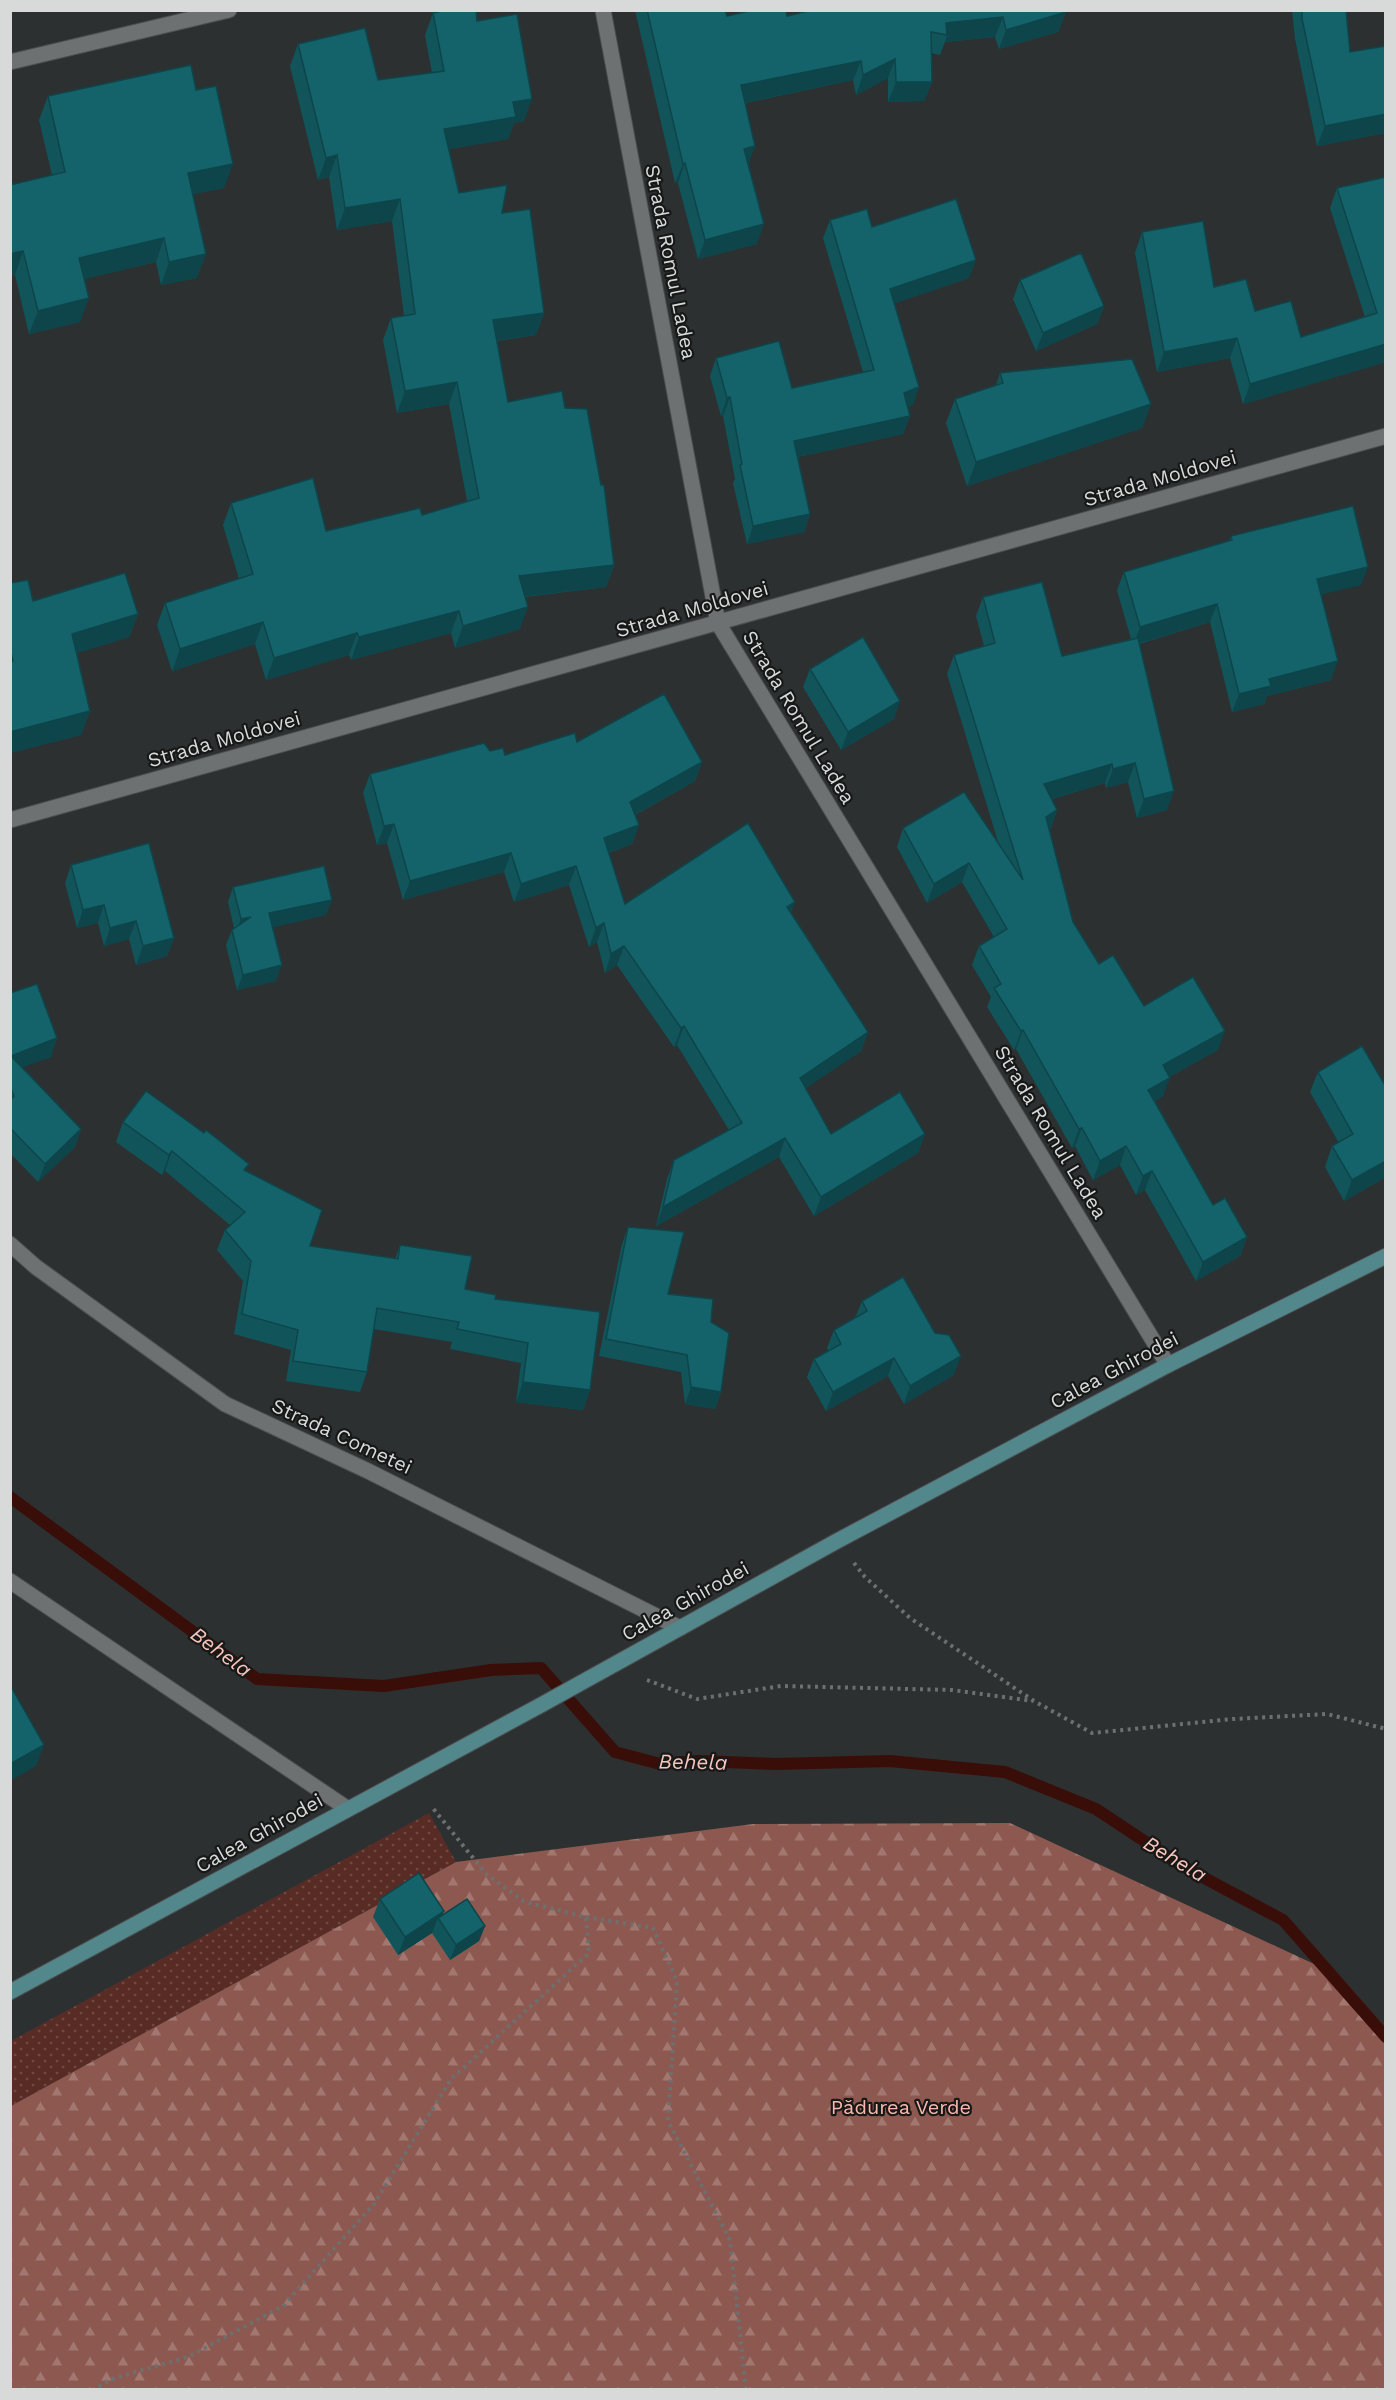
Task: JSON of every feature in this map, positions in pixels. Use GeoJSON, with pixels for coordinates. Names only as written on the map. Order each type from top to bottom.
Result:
{"type":"FeatureCollection","features":[{"type":"Feature","properties":{"kind":"street"},"geometry":{"type":"LineString","coordinates":[[10,62],[229,10]]}},
{"type":"Feature","properties":{"kind":"street","name":"Strada Romul Ladea"},"geometry":{"type":"LineString","coordinates":[[603,10],[718,623],[1168,1365]]}},
{"type":"Feature","properties":{"kind":"street","name":"Strada Moldovei"},"geometry":{"type":"LineString","coordinates":[[10,820],[1386,436]]}},
{"type":"Feature","properties":{"kind":"street","name":"Strada Cometei"},"geometry":{"type":"LineString","coordinates":[[10,1244],[36,1267],[225,1404],[368,1471],[680,1628]]}},
{"type":"Feature","properties":{"kind":"street","name":"Calea Ghirodei"},"geometry":{"type":"LineString","coordinates":[[10,1992],[542,1705],[837,1541],[1168,1365],[1386,1256]]}},
{"type":"Feature","properties":{"kind":"street"},"geometry":{"type":"LineString","coordinates":[[10,1581],[348,1809]]}},
{"type":"Feature","properties":{"kind":"path"},"geometry":{"type":"LineString","coordinates":[[837,1541],[865,1577],[910,1618],[1034,1701],[1092,1733],[1233,1719],[1328,1714],[1386,1730]]}},
{"type":"Feature","properties":{"kind":"path"},"geometry":{"type":"LineString","coordinates":[[623,1659],[646,1679],[697,1699],[782,1686],[952,1690],[1034,1701]]}},
{"type":"Feature","properties":{"kind":"path"},"geometry":{"type":"LineString","coordinates":[[432,1807],[486,1874],[525,1902],[586,1917],[653,1928],[677,1981],[668,2121],[730,2240],[746,2390]]}},
{"type":"Feature","properties":{"kind":"path"},"geometry":{"type":"LineString","coordinates":[[92,2390],[112,2379],[188,2357],[283,2306],[374,2204],[451,2079],[589,1953],[586,1917]]}},
{"type":"Feature","properties":{"kind":"shaded area"},"geometry":{"type":"Polygon","coordinates":[[[429,1813],[456,1862],[11,2106],[11,2041],[429,1813]]]}},
{"type":"Feature","properties":{"kind":"green space","name":"Pădurea Verde"},"geometry":{"type":"Polygon","coordinates":[[[1010,1823],[1340,1976],[1385,2027],[1385,2389],[11,2390],[11,2106],[456,1862],[753,1824],[1010,1823]]]}},
{"type":"Feature","properties":{"kind":"building"},"geometry":{"type":"Polygon","coordinates":[[[446,10],[476,10],[477,21],[517,14],[532,99],[513,102],[516,117],[444,129],[459,193],[507,185],[502,213],[530,209],[544,313],[493,320],[508,402],[562,391],[565,408],[587,409],[601,485],[604,485],[614,565],[519,576],[528,607],[463,626],[459,611],[359,637],[357,633],[274,658],[263,622],[180,649],[165,603],[253,574],[231,503],[313,478],[326,531],[420,508],[422,515],[479,498],[457,382],[405,391],[391,318],[415,314],[400,199],[345,208],[337,155],[326,158],[298,44],[365,28],[378,80],[444,71],[433,13],[446,10]]]}},
{"type":"Feature","properties":{"kind":"building"},"geometry":{"type":"Polygon","coordinates":[[[647,10],[725,10],[727,16],[753,10],[786,10],[787,16],[812,10],[1065,10],[1066,12],[1006,30],[1003,17],[946,23],[947,35],[931,32],[932,82],[896,82],[895,59],[863,75],[861,61],[741,85],[755,146],[744,149],[764,224],[705,240],[685,163],[683,164],[647,10]]]}},
{"type":"Feature","properties":{"kind":"building"},"geometry":{"type":"Polygon","coordinates":[[[1302,10],[1346,10],[1350,52],[1386,46],[1386,114],[1325,126],[1302,10]]]}},
{"type":"Feature","properties":{"kind":"building"},"geometry":{"type":"Polygon","coordinates":[[[191,65],[196,90],[216,86],[233,164],[188,173],[206,254],[169,262],[164,238],[79,258],[89,298],[38,311],[23,251],[10,254],[10,185],[65,172],[48,96],[191,65]]]}},
{"type":"Feature","properties":{"kind":"building"},"geometry":{"type":"Polygon","coordinates":[[[1386,177],[1386,344],[1250,384],[1237,338],[1164,352],[1142,232],[1203,221],[1214,287],[1246,279],[1255,311],[1291,301],[1301,337],[1377,313],[1337,188],[1386,177]]]}},
{"type":"Feature","properties":{"kind":"building"},"geometry":{"type":"Polygon","coordinates":[[[956,199],[976,260],[890,289],[919,387],[904,393],[910,416],[794,441],[810,514],[753,526],[740,465],[742,464],[730,397],[727,398],[716,358],[779,341],[792,388],[874,370],[830,220],[867,209],[872,227],[956,199]]]}},
{"type":"Feature","properties":{"kind":"building"},"geometry":{"type":"Polygon","coordinates":[[[1081,253],[1104,306],[1043,333],[1020,280],[1081,253]]]}},
{"type":"Feature","properties":{"kind":"building"},"geometry":{"type":"Polygon","coordinates":[[[1132,359],[1151,404],[976,462],[955,399],[1003,383],[1000,373],[1132,359]]]}},
{"type":"Feature","properties":{"kind":"building"},"geometry":{"type":"Polygon","coordinates":[[[1353,506],[1368,567],[1317,579],[1338,661],[1269,679],[1271,686],[1239,694],[1217,604],[1140,627],[1124,572],[1232,540],[1231,536],[1353,506]]]}},
{"type":"Feature","properties":{"kind":"building"},"geometry":{"type":"Polygon","coordinates":[[[125,573],[138,614],[72,634],[90,711],[10,732],[10,662],[13,661],[10,648],[10,583],[28,580],[33,601],[125,573]]]}},
{"type":"Feature","properties":{"kind":"building"},"geometry":{"type":"Polygon","coordinates":[[[1042,582],[1062,656],[1138,638],[1174,791],[1144,799],[1135,763],[1113,769],[1112,764],[1044,784],[1057,810],[1046,817],[1073,922],[1099,964],[1113,955],[1144,1006],[1193,977],[1225,1031],[1163,1065],[1170,1078],[1148,1090],[1213,1205],[1225,1198],[1247,1237],[1203,1262],[1152,1171],[1143,1176],[1126,1146],[1100,1161],[1082,1128],[1079,1129],[1023,1030],[1021,1031],[994,988],[1001,984],[979,946],[1007,929],[969,863],[934,884],[903,828],[964,792],[1023,880],[954,655],[995,643],[983,597],[1042,582]]]}},
{"type":"Feature","properties":{"kind":"building"},"geometry":{"type":"Polygon","coordinates":[[[863,637],[900,701],[848,732],[810,669],[863,637]]]}},
{"type":"Feature","properties":{"kind":"building"},"geometry":{"type":"Polygon","coordinates":[[[664,694],[702,762],[630,802],[639,825],[604,838],[625,904],[748,823],[795,902],[787,907],[868,1032],[800,1078],[831,1134],[900,1092],[925,1134],[821,1197],[785,1138],[663,1207],[674,1160],[742,1123],[684,1026],[681,1028],[624,946],[611,954],[604,923],[596,928],[576,866],[521,884],[511,853],[410,881],[394,824],[384,826],[370,774],[484,743],[490,751],[503,748],[505,755],[575,733],[577,742],[664,694]]]}},
{"type":"Feature","properties":{"kind":"building"},"geometry":{"type":"Polygon","coordinates":[[[149,843],[174,938],[143,946],[136,921],[110,928],[104,905],[83,910],[71,865],[149,843]]]}},
{"type":"Feature","properties":{"kind":"building"},"geometry":{"type":"Polygon","coordinates":[[[324,866],[332,900],[269,913],[282,965],[243,975],[232,930],[251,917],[241,919],[233,887],[324,866]]]}},
{"type":"Feature","properties":{"kind":"building"},"geometry":{"type":"Polygon","coordinates":[[[37,984],[57,1038],[11,1056],[81,1129],[45,1164],[10,1128],[10,1100],[14,1096],[10,1087],[10,993],[37,984]]]}},
{"type":"Feature","properties":{"kind":"building"},"geometry":{"type":"Polygon","coordinates":[[[1362,1046],[1386,1087],[1386,1161],[1352,1180],[1332,1146],[1353,1134],[1318,1072],[1362,1046]]]}},
{"type":"Feature","properties":{"kind":"building"},"geometry":{"type":"Polygon","coordinates":[[[146,1091],[204,1133],[206,1130],[249,1164],[244,1170],[322,1210],[310,1246],[398,1259],[400,1245],[472,1256],[465,1289],[496,1295],[495,1299],[600,1312],[590,1390],[523,1382],[528,1343],[457,1329],[459,1322],[377,1308],[367,1372],[293,1361],[298,1330],[242,1314],[251,1261],[225,1230],[245,1212],[172,1151],[169,1155],[123,1122],[146,1091]]]}},
{"type":"Feature","properties":{"kind":"building"},"geometry":{"type":"Polygon","coordinates":[[[628,1227],[684,1232],[668,1294],[713,1299],[711,1322],[729,1333],[721,1392],[691,1387],[687,1355],[606,1339],[628,1227]]]}},
{"type":"Feature","properties":{"kind":"building"},"geometry":{"type":"Polygon","coordinates":[[[903,1277],[935,1333],[949,1335],[961,1356],[910,1386],[894,1358],[833,1392],[814,1359],[841,1344],[834,1330],[867,1311],[862,1301],[903,1277]]]}},
{"type":"Feature","properties":{"kind":"building"},"geometry":{"type":"Polygon","coordinates":[[[10,1685],[44,1745],[10,1764],[10,1685]]]}},
{"type":"Feature","properties":{"kind":"building"},"geometry":{"type":"Polygon","coordinates":[[[419,1873],[444,1911],[405,1937],[380,1899],[419,1873]]]}},
{"type":"Feature","properties":{"kind":"building"},"geometry":{"type":"Polygon","coordinates":[[[467,1899],[485,1926],[456,1945],[438,1918],[467,1899]]]}},
{"type":"Feature","properties":{"kind":"waterway","name":"Behela"},"geometry":{"type":"LineString","coordinates":[[10,1497],[257,1679],[384,1686],[491,1670],[541,1668],[615,1752],[660,1764],[698,1761],[776,1764],[890,1761],[1005,1772],[1096,1809],[1182,1866],[1283,1920],[1386,2037]]}}]}
